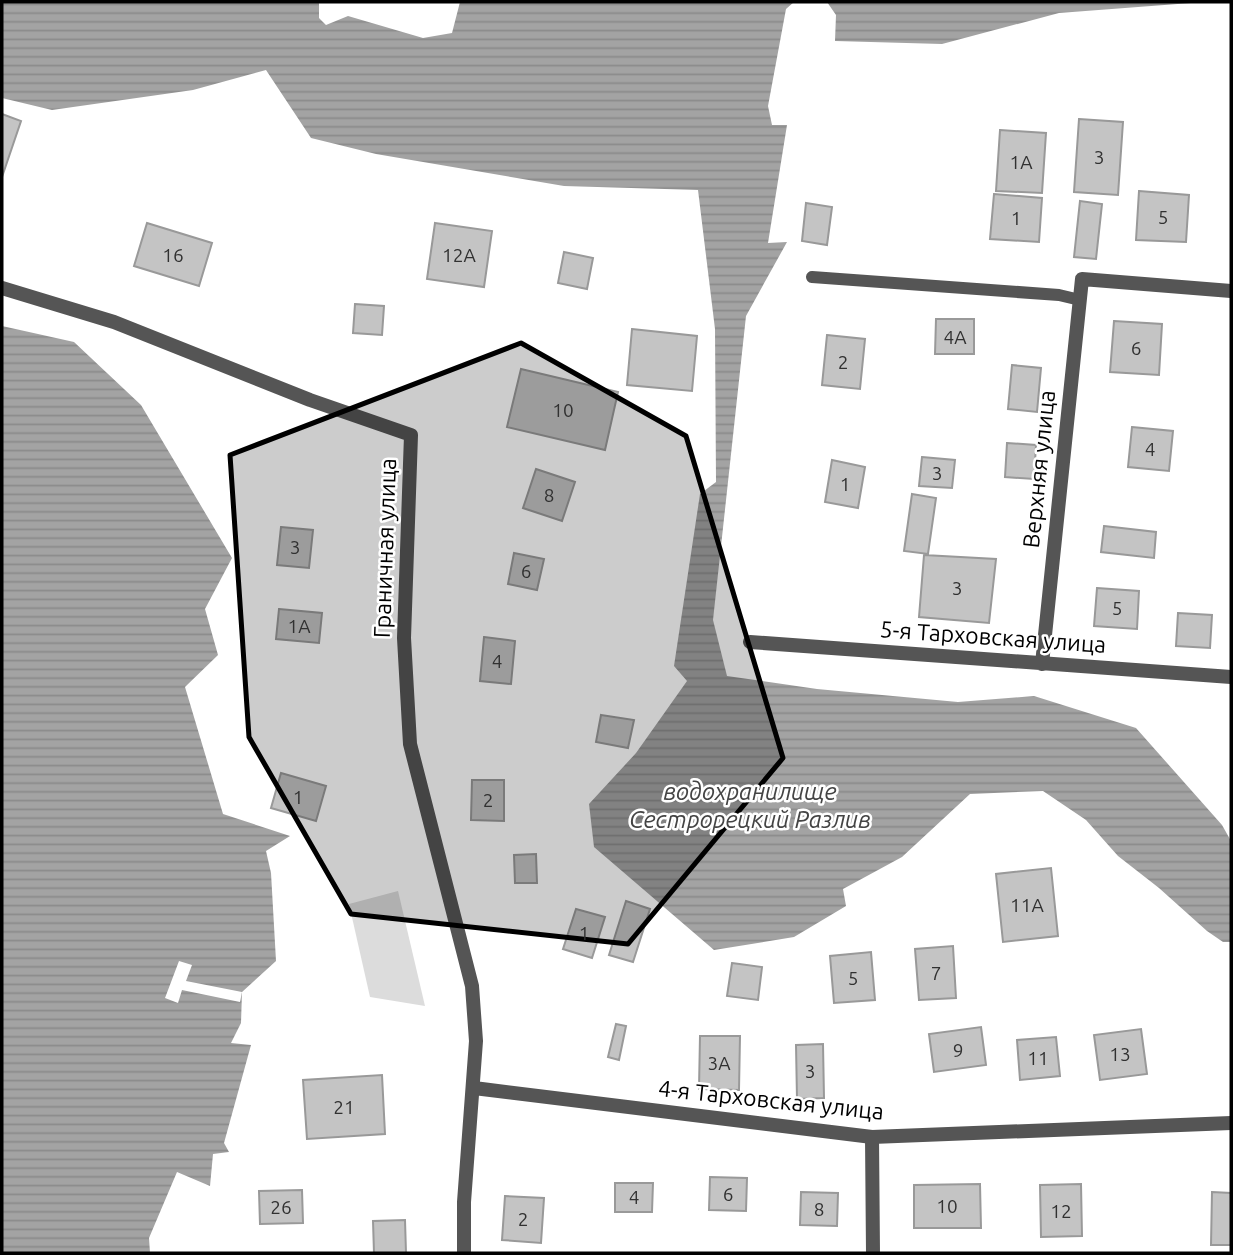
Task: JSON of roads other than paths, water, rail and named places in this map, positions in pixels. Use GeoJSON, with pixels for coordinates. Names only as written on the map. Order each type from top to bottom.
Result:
{"type":"FeatureCollection","features":[{"type":"Feature","properties":{"kind":"street","name":"Верхняя улица"},"geometry":{"type":"LineString","coordinates":[[1042,664],[1082,279],[1231,291]]}},
{"type":"Feature","properties":{"kind":"street","name":"Граничная улица"},"geometry":{"type":"LineString","coordinates":[[2,288],[114,322],[310,400],[411,435],[404,638],[410,744],[472,986],[476,1041],[474,1088]]}},
{"type":"Feature","properties":{"kind":"street","name":"5-я Тарховская улица"},"geometry":{"type":"LineString","coordinates":[[750,642],[1231,677]]}},
{"type":"Feature","properties":{"kind":"street","name":"4-я Тарховская улица"},"geometry":{"type":"LineString","coordinates":[[474,1088],[872,1137],[1231,1123]]}},
{"type":"Feature","properties":{"kind":"street"},"geometry":{"type":"LineString","coordinates":[[464,1253],[464,1202],[474,1088]]}},
{"type":"Feature","properties":{"kind":"street"},"geometry":{"type":"LineString","coordinates":[[872,1137],[873,1253]]}},
{"type":"Feature","properties":{"kind":"lane"},"geometry":{"type":"LineString","coordinates":[[812,278],[1059,295],[1080,300]]}},
{"type":"Feature","properties":{"kind":"water","name":"водохранилище Сестрорецкий Разлив"},"geometry":{"type":"Polygon","coordinates":[[[2,2],[319,2],[319,18],[326,25],[348,16],[423,38],[452,33],[460,2],[794,2],[786,9],[768,106],[772,125],[787,125],[768,243],[787,242],[746,316],[713,620],[727,676],[817,689],[958,702],[1034,696],[1136,728],[1222,825],[1231,841],[1231,942],[1223,942],[1207,931],[1118,856],[1086,820],[1043,791],[970,794],[902,857],[843,889],[846,906],[794,937],[714,950],[594,847],[589,804],[636,753],[687,681],[674,666],[700,494],[716,482],[715,329],[698,190],[564,186],[376,154],[311,138],[266,70],[193,90],[52,110],[2,98],[2,2]]]}},
{"type":"Feature","properties":{"kind":"water"},"geometry":{"type":"Polygon","coordinates":[[[827,2],[1204,2],[1059,13],[942,44],[835,41],[836,15],[827,2]]]}},
{"type":"Feature","properties":{"kind":"water"},"geometry":{"type":"Polygon","coordinates":[[[2,326],[74,342],[141,405],[232,558],[205,609],[218,655],[185,687],[223,814],[290,836],[266,851],[271,873],[276,961],[242,992],[241,1023],[231,1043],[251,1045],[224,1143],[229,1152],[213,1154],[210,1186],[177,1172],[149,1238],[150,1253],[2,1253],[2,326]]]}}]}
